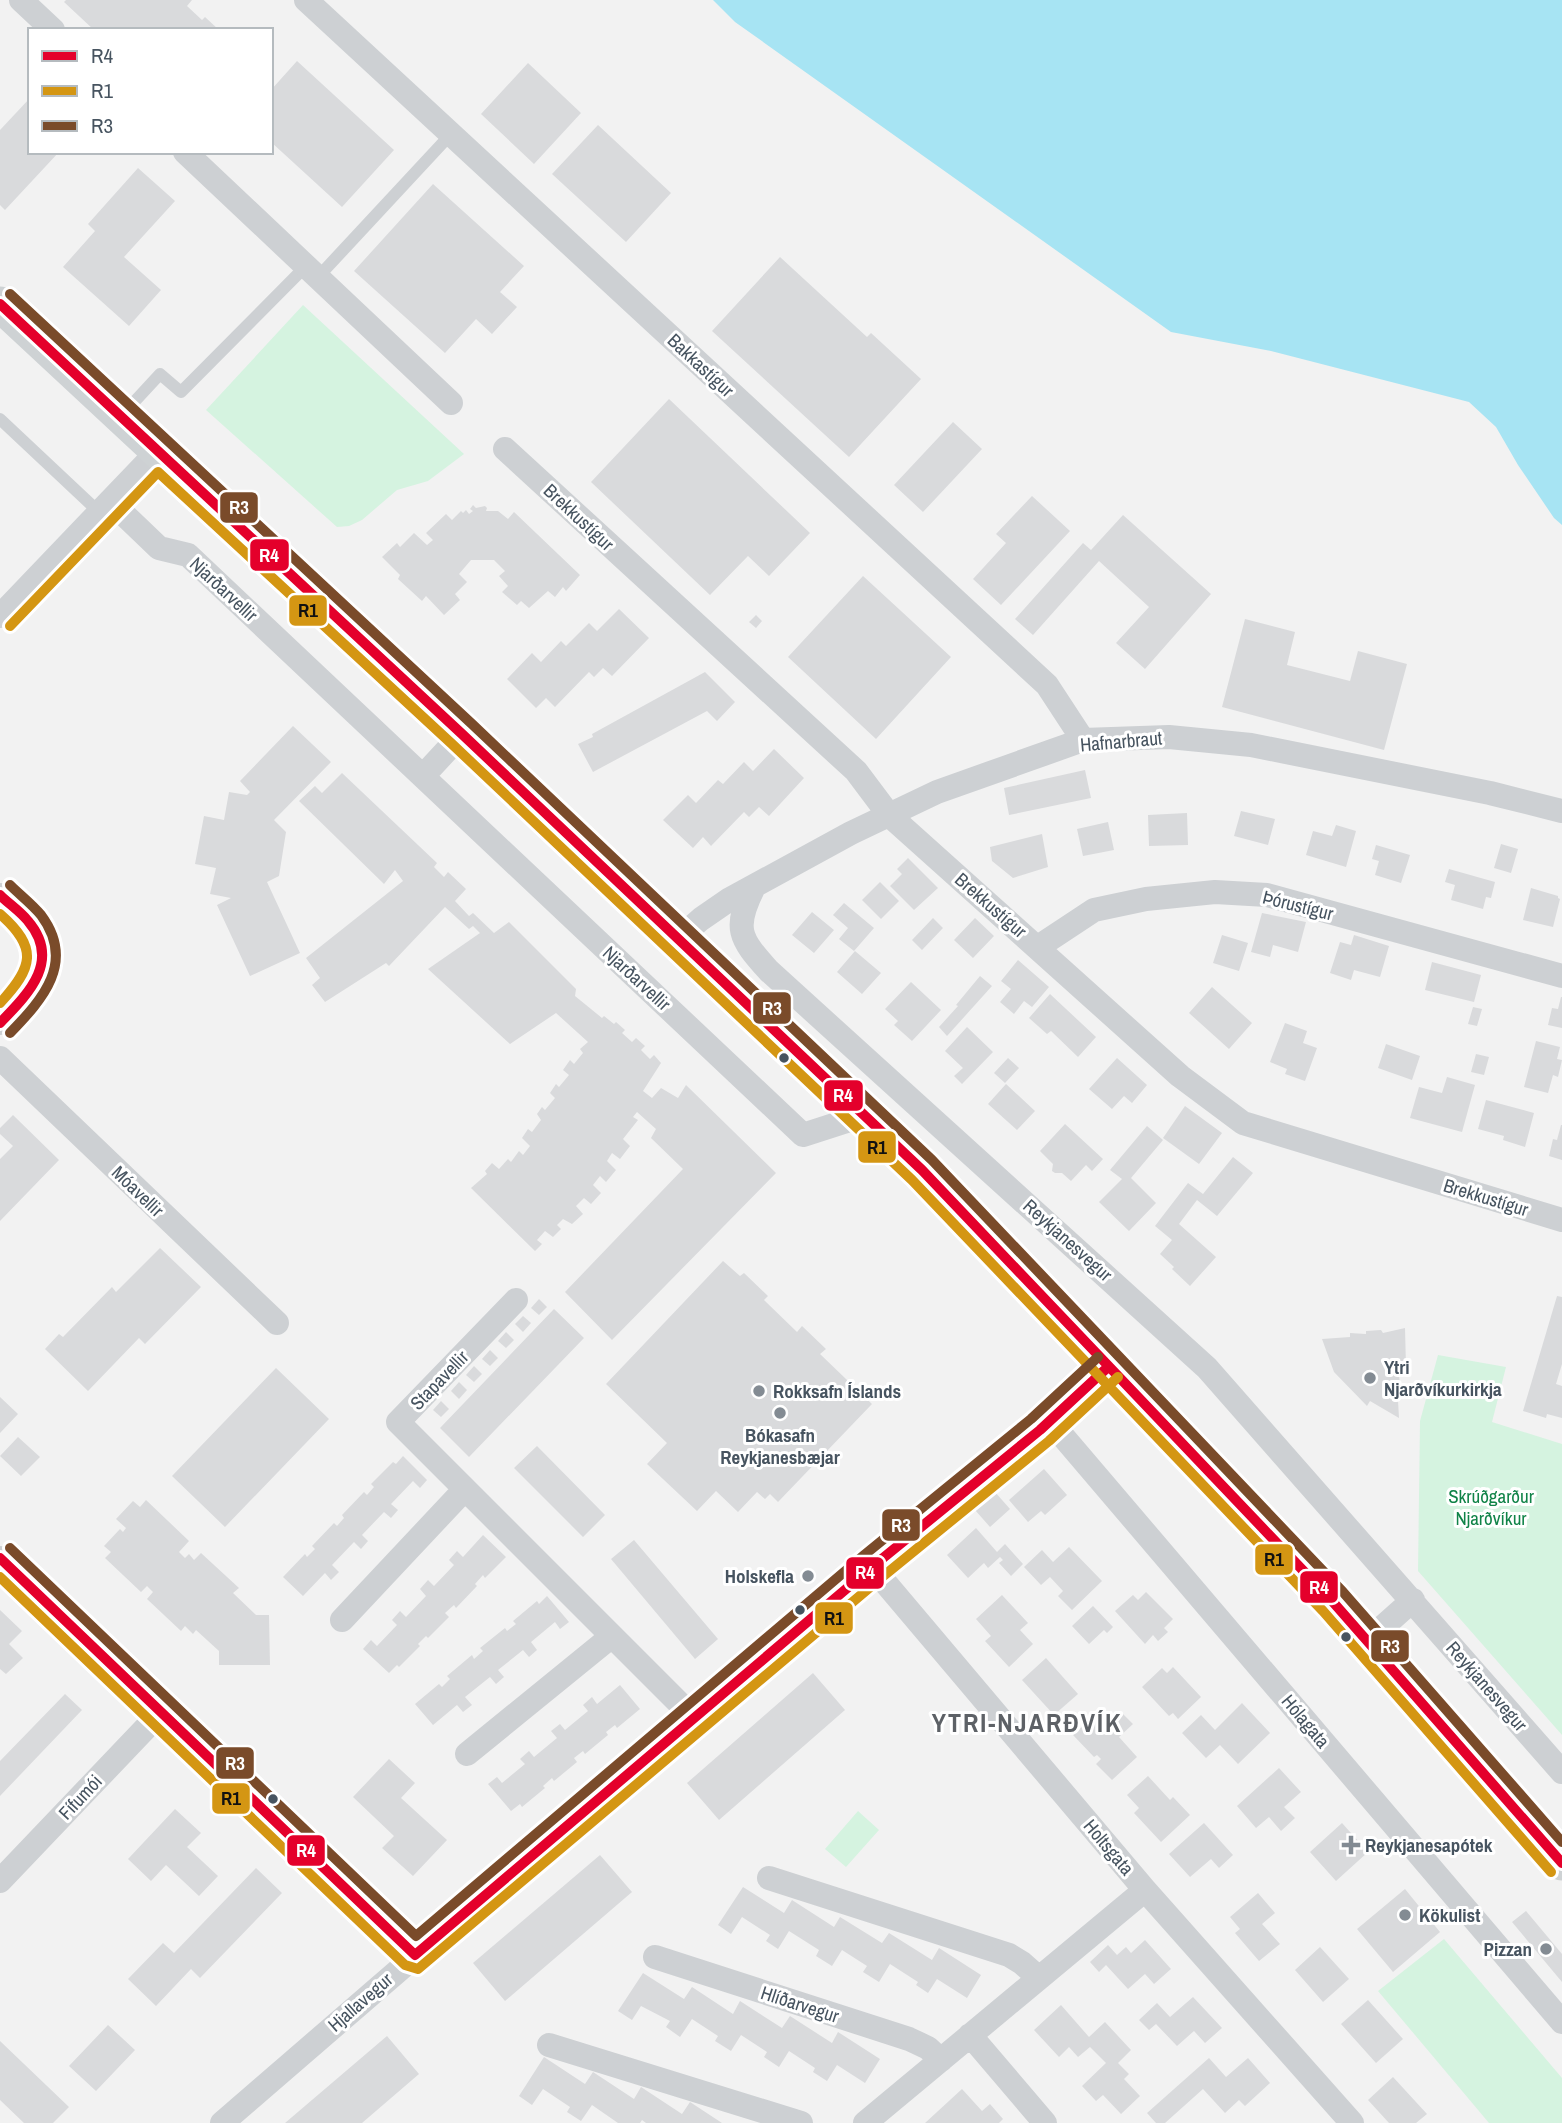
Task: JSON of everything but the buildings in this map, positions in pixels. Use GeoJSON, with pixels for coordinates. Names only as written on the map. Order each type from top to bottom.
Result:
{"type":"FeatureCollection","features":[{"type":"Feature","properties":{"kind":"main road"},"geometry":{"type":"LineString","coordinates":[[0,304],[462,734],[922,1170],[1367,1641],[1562,1863]]}},
{"type":"Feature","properties":{"kind":"street"},"geometry":{"type":"LineString","coordinates":[[21,0],[51,28]]}},
{"type":"Feature","properties":{"kind":"street","name":"Bakkastígur"},"geometry":{"type":"LineString","coordinates":[[306,0],[1047,685],[1083,740]]}},
{"type":"Feature","properties":{"kind":"street"},"geometry":{"type":"LineString","coordinates":[[187,154],[451,403]]}},
{"type":"Feature","properties":{"kind":"street","name":"Brekkustígur"},"geometry":{"type":"LineString","coordinates":[[505,449],[856,771],[889,815],[1180,1076],[1243,1123],[1562,1220]]}},
{"type":"Feature","properties":{"kind":"street"},"geometry":{"type":"LineString","coordinates":[[0,616],[157,452]]}},
{"type":"Feature","properties":{"kind":"street","name":"Njarðarvellir"},"geometry":{"type":"LineString","coordinates":[[104,507],[159,548],[188,555],[803,1135],[865,1115]]}},
{"type":"Feature","properties":{"kind":"street"},"geometry":{"type":"LineString","coordinates":[[423,776],[462,734]]}},
{"type":"Feature","properties":{"kind":"street","name":"Hafnarbraut"},"geometry":{"type":"LineString","coordinates":[[678,939],[701,919],[754,887],[889,815],[937,792],[1083,740],[1169,737],[1251,745],[1502,795],[1562,811]]}},
{"type":"Feature","properties":{"kind":"street","name":"Reykjanesvegur"},"geometry":{"type":"LineString","coordinates":[[754,887],[741,911],[741,929],[747,947],[761,963],[1207,1368],[1562,1772]]}},
{"type":"Feature","properties":{"kind":"street","name":"Þórustígur"},"geometry":{"type":"LineString","coordinates":[[1038,947],[1094,910],[1146,899],[1215,892],[1266,895],[1562,976]]}},
{"type":"Feature","properties":{"kind":"street"},"geometry":{"type":"LineString","coordinates":[[0,895],[32,926],[42,956],[34,986],[0,1023]]}},
{"type":"Feature","properties":{"kind":"street","name":"Móavellir"},"geometry":{"type":"LineString","coordinates":[[0,1058],[277,1323]]}},
{"type":"Feature","properties":{"kind":"street","name":"Stapavellir"},"geometry":{"type":"LineString","coordinates":[[516,1300],[398,1422],[694,1718]]}},
{"type":"Feature","properties":{"kind":"street","name":"Hjallavegur"},"geometry":{"type":"LineString","coordinates":[[222,2123],[415,1955],[1049,1420],[1108,1367]]}},
{"type":"Feature","properties":{"kind":"street","name":"Hólagata"},"geometry":{"type":"LineString","coordinates":[[1049,1420],[1562,2022]]}},
{"type":"Feature","properties":{"kind":"street"},"geometry":{"type":"LineString","coordinates":[[342,1620],[465,1489]]}},
{"type":"Feature","properties":{"kind":"street"},"geometry":{"type":"LineString","coordinates":[[0,1558],[415,1955]]}},
{"type":"Feature","properties":{"kind":"street","name":"Holtsgata"},"geometry":{"type":"LineString","coordinates":[[872,1567],[1145,1890],[1352,2123]]}},
{"type":"Feature","properties":{"kind":"street"},"geometry":{"type":"LineString","coordinates":[[1367,1641],[1413,1600]]}},
{"type":"Feature","properties":{"kind":"street"},"geometry":{"type":"LineString","coordinates":[[467,1754],[612,1636]]}},
{"type":"Feature","properties":{"kind":"street","name":"Fífumói"},"geometry":{"type":"LineString","coordinates":[[0,1881],[161,1712]]}},
{"type":"Feature","properties":{"kind":"street"},"geometry":{"type":"LineString","coordinates":[[769,1878],[1009,1955],[1039,1978]]}},
{"type":"Feature","properties":{"kind":"street"},"geometry":{"type":"LineString","coordinates":[[865,2123],[1145,1890]]}},
{"type":"Feature","properties":{"kind":"street","name":"Hlíðarvegur"},"geometry":{"type":"LineString","coordinates":[[655,1957],[909,2039],[928,2048],[941,2060]]}},
{"type":"Feature","properties":{"kind":"street"},"geometry":{"type":"LineString","coordinates":[[970,2035],[1045,2123]]}},
{"type":"Feature","properties":{"kind":"street"},"geometry":{"type":"LineString","coordinates":[[550,2045],[802,2123]]}},
{"type":"Feature","properties":{"kind":"lane"},"geometry":{"type":"LineString","coordinates":[[120,417],[160,374],[181,392],[313,271],[451,134]]}},
{"type":"Feature","properties":{"kind":"lane"},"geometry":{"type":"LineString","coordinates":[[0,419],[104,507]]}},
{"type":"Feature","properties":{"kind":"green space"},"geometry":{"type":"Polygon","coordinates":[[[303,305],[464,454],[428,481],[397,490],[362,520],[349,526],[337,527],[206,410],[303,305]]]}},
{"type":"Feature","properties":{"kind":"green space","name":"Skrúðgarður Njarðvíkur"},"geometry":{"type":"Polygon","coordinates":[[[1438,1355],[1506,1367],[1492,1422],[1562,1444],[1562,1735],[1418,1571],[1420,1421],[1438,1355]]]}},
{"type":"Feature","properties":{"kind":"green space"},"geometry":{"type":"Polygon","coordinates":[[[858,1811],[879,1830],[846,1867],[825,1849],[858,1811]]]}},
{"type":"Feature","properties":{"kind":"green space"},"geometry":{"type":"Polygon","coordinates":[[[1444,1939],[1562,2078],[1562,2123],[1489,2123],[1378,1991],[1444,1939]]]}},
{"type":"Feature","properties":{"kind":"water"},"geometry":{"type":"Polygon","coordinates":[[[713,0],[1562,0],[1562,525],[1554,518],[1518,465],[1496,427],[1469,402],[1271,351],[1171,332],[735,22],[713,0]]]}},
{"type":"Feature","properties":{"kind":"transit line","name":"R3"},"geometry":{"type":"LineString","coordinates":[[10,294],[472,724],[932,1160],[1343,1592],[1562,1842]]}},
{"type":"Feature","properties":{"kind":"transit line","name":"R4"},"geometry":{"type":"LineString","coordinates":[[0,304],[462,734],[922,1170],[1333,1602],[1562,1863]]}},
{"type":"Feature","properties":{"kind":"transit line","name":"R1"},"geometry":{"type":"LineString","coordinates":[[10,626],[158,472],[452,744],[912,1180],[1323,1611],[1551,1872]]}},
{"type":"Feature","properties":{"kind":"transit line","name":"R3"},"geometry":{"type":"LineString","coordinates":[[10,885],[41,915],[56,948],[55,964],[44,993],[10,1033]]}},
{"type":"Feature","properties":{"kind":"transit line","name":"R4"},"geometry":{"type":"LineString","coordinates":[[0,895],[28,921],[38,936],[42,950],[41,963],[30,989],[0,1023]]}},
{"type":"Feature","properties":{"kind":"transit line","name":"R1"},"geometry":{"type":"LineString","coordinates":[[0,914],[21,937],[27,958],[19,979],[0,1003]]}},
{"type":"Feature","properties":{"kind":"transit line","name":"R3"},"geometry":{"type":"LineString","coordinates":[[10,1548],[416,1936],[863,1556],[1031,1419],[1098,1357]]}},
{"type":"Feature","properties":{"kind":"transit line","name":"R4"},"geometry":{"type":"LineString","coordinates":[[0,1558],[415,1955],[872,1567],[1040,1430],[1108,1367]]}},
{"type":"Feature","properties":{"kind":"transit line","name":"R1"},"geometry":{"type":"LineString","coordinates":[[0,1577],[405,1965],[418,1969],[881,1578],[1049,1441],[1118,1377]]}},
{"type":"Feature","properties":{"kind":"place","name":"Ytri Njarðvíkurkirkja"},"geometry":{"type":"Point","coordinates":[1370,1378]}},
{"type":"Feature","properties":{"kind":"place","name":"Rokksafn Íslands"},"geometry":{"type":"Point","coordinates":[759,1391]}},
{"type":"Feature","properties":{"kind":"place","name":"Bókasafn Reykjanesbæjar"},"geometry":{"type":"Point","coordinates":[780,1413]}},
{"type":"Feature","properties":{"kind":"place","name":"Holskefla"},"geometry":{"type":"Point","coordinates":[808,1576]}},
{"type":"Feature","properties":{"kind":"place","name":"Reykjanesapótek"},"geometry":{"type":"Point","coordinates":[1351,1845]}},
{"type":"Feature","properties":{"kind":"place","name":"Kökulist"},"geometry":{"type":"Point","coordinates":[1405,1915]}},
{"type":"Feature","properties":{"kind":"place","name":"Pizzan"},"geometry":{"type":"Point","coordinates":[1546,1949]}},
{"type":"Feature","properties":{"kind":"district","name":"YTRI-NJARÐVÍK"},"geometry":{"type":"Point","coordinates":[1027,1722]}}]}
